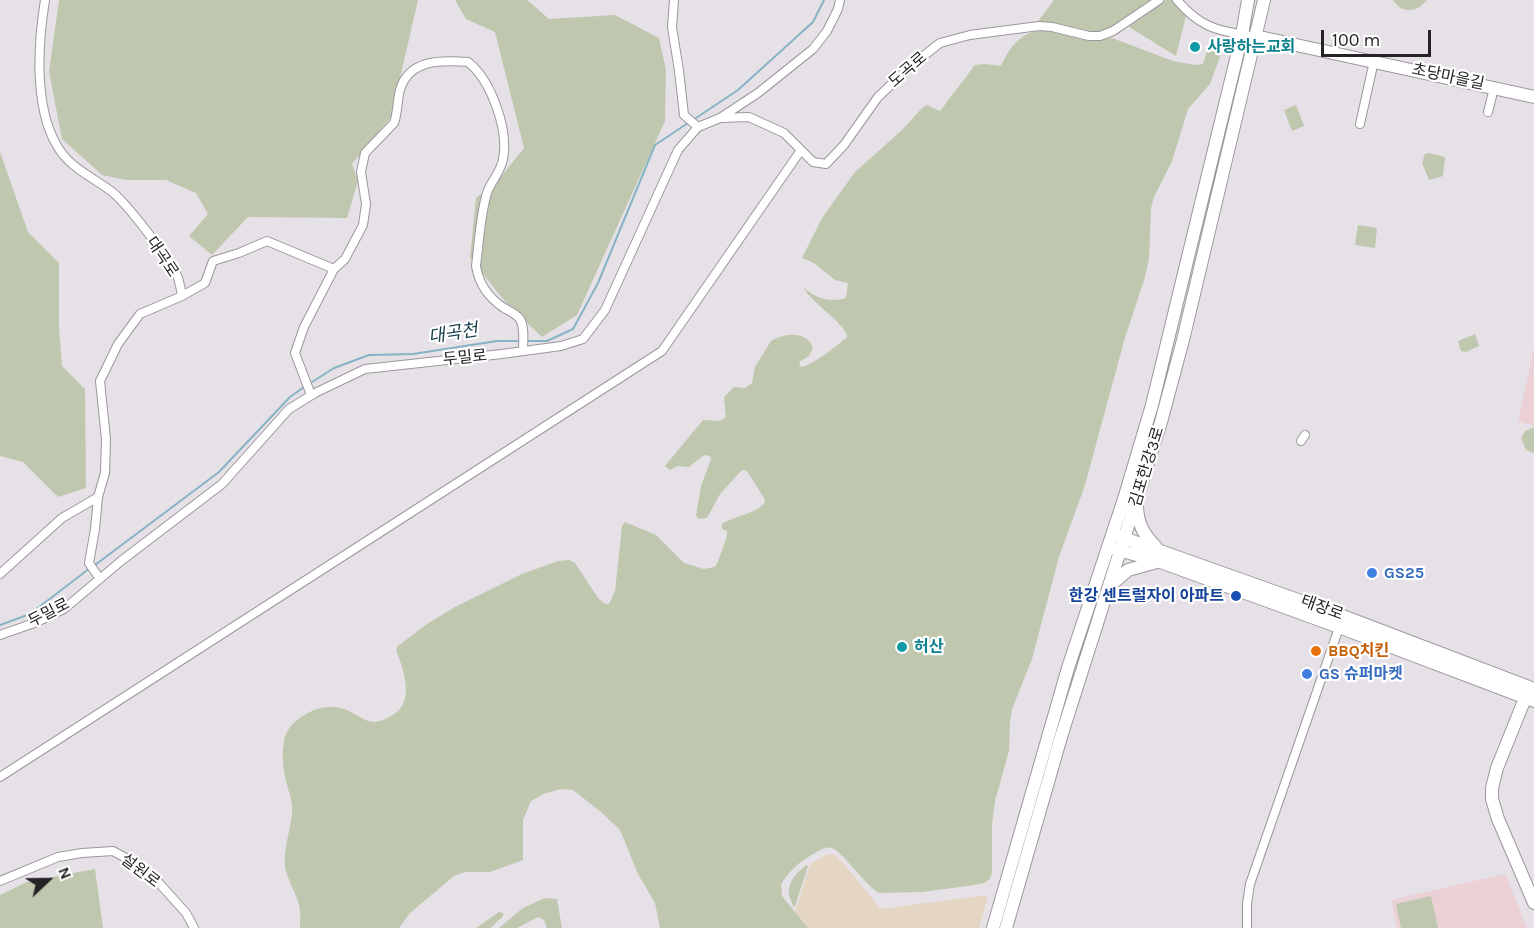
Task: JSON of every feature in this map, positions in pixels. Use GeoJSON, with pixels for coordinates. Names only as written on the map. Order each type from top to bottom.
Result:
{"type":"FeatureCollection","features":[{"type":"Feature","properties":{"kind":"street","name":"대곡로"},"geometry":{"type":"LineString","coordinates":[[45,0],[40,41],[43,113],[56,144],[72,165],[113,192],[135,218],[177,276],[182,296],[140,314],[118,344],[100,381],[106,450],[105,473],[98,498],[94,571]]}},
{"type":"Feature","properties":{"kind":"street"},"geometry":{"type":"LineString","coordinates":[[674,0],[672,27],[684,115],[696,126]]}},
{"type":"Feature","properties":{"kind":"street","name":"두밀로"},"geometry":{"type":"LineString","coordinates":[[0,635],[37,622],[64,609],[94,571],[222,484],[289,409],[310,393],[365,369],[561,346],[583,339],[605,310],[678,150],[696,126],[720,118],[758,93],[813,49],[827,31],[840,0]]}},
{"type":"Feature","properties":{"kind":"street","name":"도곡로"},"geometry":{"type":"LineString","coordinates":[[801,150],[813,162],[826,164],[844,145],[878,97],[912,65],[940,43],[970,35],[1022,28],[1052,27],[1100,36],[1113,31],[1159,0]]}},
{"type":"Feature","properties":{"kind":"street"},"geometry":{"type":"LineString","coordinates":[[1177,0],[1189,13],[1210,28],[1255,36]]}},
{"type":"Feature","properties":{"kind":"street","name":"김포한강3로"},"geometry":{"type":"LineString","coordinates":[[1006,928],[1061,737],[1109,587],[1117,542],[1172,326],[1242,34],[1248,0]]}},
{"type":"Feature","properties":{"kind":"street","name":"김포한강3로"},"geometry":{"type":"LineString","coordinates":[[993,928],[1068,668],[1117,542],[1137,502],[1183,339],[1264,0]]}},
{"type":"Feature","properties":{"kind":"street","name":"초당마을길"},"geometry":{"type":"LineString","coordinates":[[1255,36],[1534,96]]}},
{"type":"Feature","properties":{"kind":"street"},"geometry":{"type":"LineString","coordinates":[[1360,124],[1374,61]]}},
{"type":"Feature","properties":{"kind":"street"},"geometry":{"type":"LineString","coordinates":[[310,393],[295,353],[304,327],[334,269],[345,259],[363,225],[366,204],[361,172],[366,153],[394,123],[397,117],[399,92],[405,77],[423,64],[468,62],[482,75],[501,123],[505,144],[501,169],[488,192],[478,247],[477,276],[492,299],[521,320],[523,349]]}},
{"type":"Feature","properties":{"kind":"street"},"geometry":{"type":"LineString","coordinates":[[1488,112],[1494,87]]}},
{"type":"Feature","properties":{"kind":"street"},"geometry":{"type":"LineString","coordinates":[[0,777],[662,351],[801,150],[784,133],[749,117],[720,118]]}},
{"type":"Feature","properties":{"kind":"street"},"geometry":{"type":"LineString","coordinates":[[182,296],[205,283],[213,261],[267,241],[334,269]]}},
{"type":"Feature","properties":{"kind":"street"},"geometry":{"type":"LineString","coordinates":[[0,574],[62,518],[98,498]]}},
{"type":"Feature","properties":{"kind":"street"},"geometry":{"type":"LineString","coordinates":[[1137,502],[1140,525],[1159,556]]}},
{"type":"Feature","properties":{"kind":"street"},"geometry":{"type":"LineString","coordinates":[[1117,542],[1531,690],[1494,776],[1492,799],[1498,819],[1534,903]]}},
{"type":"Feature","properties":{"kind":"street"},"geometry":{"type":"LineString","coordinates":[[1109,587],[1128,570],[1159,556]]}},
{"type":"Feature","properties":{"kind":"street"},"geometry":{"type":"LineString","coordinates":[[1247,928],[1250,884],[1341,622]]}},
{"type":"Feature","properties":{"kind":"street","name":"설원로"},"geometry":{"type":"LineString","coordinates":[[0,881],[58,857],[113,851],[135,863],[159,883],[186,913],[194,928]]}},
{"type":"Feature","properties":{"kind":"shaded area"},"geometry":{"type":"Polygon","coordinates":[[[1534,348],[1534,426],[1518,421],[1534,348]]]}},
{"type":"Feature","properties":{"kind":"shaded area"},"geometry":{"type":"Polygon","coordinates":[[[828,854],[835,855],[843,863],[881,909],[988,895],[979,928],[808,928],[795,912],[810,864],[828,854]]]}},
{"type":"Feature","properties":{"kind":"shaded area"},"geometry":{"type":"Polygon","coordinates":[[[1505,874],[1527,928],[1397,928],[1391,900],[1505,874]]]}},
{"type":"Feature","properties":{"kind":"green space"},"geometry":{"type":"Polygon","coordinates":[[[59,0],[418,0],[391,117],[352,164],[358,181],[347,218],[248,217],[212,255],[189,236],[208,214],[196,193],[166,180],[126,180],[102,175],[62,139],[49,72],[59,0]]]}},
{"type":"Feature","properties":{"kind":"green space"},"geometry":{"type":"Polygon","coordinates":[[[455,0],[527,0],[549,19],[615,15],[659,38],[666,70],[665,121],[577,315],[542,337],[507,304],[470,258],[476,198],[500,178],[524,148],[495,32],[466,19],[455,0]]]}},
{"type":"Feature","properties":{"kind":"green space"},"geometry":{"type":"Polygon","coordinates":[[[1054,0],[1152,0],[1112,26],[1099,32],[1088,32],[1053,24],[1036,24],[1054,0]]]}},
{"type":"Feature","properties":{"kind":"green space"},"geometry":{"type":"Polygon","coordinates":[[[1165,0],[1172,0],[1186,16],[1176,56],[1129,27],[1165,0]]]}},
{"type":"Feature","properties":{"kind":"green space"},"geometry":{"type":"Polygon","coordinates":[[[1393,0],[1427,0],[1419,7],[1405,10],[1393,0]]]}},
{"type":"Feature","properties":{"kind":"green space"},"geometry":{"type":"Polygon","coordinates":[[[1041,30],[1094,38],[1112,38],[1173,61],[1195,65],[1203,64],[1208,49],[1218,49],[1221,54],[1210,84],[1188,109],[1172,161],[1154,197],[1151,208],[1149,259],[1145,277],[1124,341],[1085,485],[1059,557],[1032,659],[1012,709],[1009,751],[995,801],[990,879],[974,885],[923,892],[879,893],[836,850],[826,848],[797,865],[781,885],[782,896],[808,928],[660,928],[655,903],[638,874],[620,830],[573,790],[561,789],[543,794],[531,801],[523,820],[523,860],[490,872],[465,872],[454,876],[410,913],[399,928],[300,928],[299,905],[285,866],[292,807],[284,770],[283,750],[285,737],[290,727],[301,717],[322,708],[337,707],[373,722],[399,711],[406,695],[406,686],[396,650],[398,646],[455,607],[522,574],[558,561],[569,560],[575,563],[598,598],[605,604],[609,604],[615,591],[622,526],[625,522],[656,535],[684,563],[704,569],[714,567],[727,536],[727,531],[722,529],[722,524],[757,509],[765,502],[764,498],[747,471],[742,470],[720,494],[707,518],[699,519],[696,516],[701,486],[711,459],[710,456],[704,455],[689,467],[678,466],[670,470],[665,466],[703,420],[720,421],[726,417],[724,397],[734,387],[745,388],[752,383],[755,367],[771,341],[788,335],[806,338],[813,348],[809,356],[799,362],[801,367],[819,359],[847,337],[842,327],[803,287],[823,299],[846,298],[848,283],[835,280],[814,263],[802,258],[822,218],[855,172],[902,130],[922,108],[927,105],[940,111],[975,65],[1001,66],[1016,42],[1027,34],[1041,30]]]}},
{"type":"Feature","properties":{"kind":"green space"},"geometry":{"type":"Polygon","coordinates":[[[1296,105],[1304,126],[1292,131],[1284,110],[1296,105]]]}},
{"type":"Feature","properties":{"kind":"green space"},"geometry":{"type":"Polygon","coordinates":[[[0,152],[28,232],[59,263],[59,326],[62,366],[85,389],[86,488],[58,497],[23,462],[0,456],[0,152]]]}},
{"type":"Feature","properties":{"kind":"green space"},"geometry":{"type":"Polygon","coordinates":[[[1425,154],[1445,157],[1443,176],[1429,180],[1422,163],[1425,154]]]}},
{"type":"Feature","properties":{"kind":"green space"},"geometry":{"type":"Polygon","coordinates":[[[1358,225],[1377,228],[1375,248],[1355,245],[1358,225]]]}},
{"type":"Feature","properties":{"kind":"green space"},"geometry":{"type":"Polygon","coordinates":[[[1475,334],[1479,346],[1466,352],[1461,351],[1458,341],[1475,334]]]}},
{"type":"Feature","properties":{"kind":"green space"},"geometry":{"type":"Polygon","coordinates":[[[1534,427],[1534,453],[1526,450],[1521,438],[1525,431],[1534,427]]]}},
{"type":"Feature","properties":{"kind":"green space"},"geometry":{"type":"Polygon","coordinates":[[[806,865],[808,866],[794,907],[789,894],[790,884],[796,874],[806,865]]]}},
{"type":"Feature","properties":{"kind":"green space"},"geometry":{"type":"Polygon","coordinates":[[[95,869],[103,928],[0,928],[0,895],[27,882],[95,869]]]}},
{"type":"Feature","properties":{"kind":"green space"},"geometry":{"type":"Polygon","coordinates":[[[1431,896],[1438,928],[1401,928],[1396,904],[1431,896]]]}},
{"type":"Feature","properties":{"kind":"green space"},"geometry":{"type":"Polygon","coordinates":[[[545,898],[557,899],[562,928],[547,928],[544,920],[538,917],[517,928],[499,928],[523,908],[545,898]]]}},
{"type":"Feature","properties":{"kind":"green space"},"geometry":{"type":"Polygon","coordinates":[[[499,912],[503,913],[503,916],[491,928],[476,928],[499,912]]]}},
{"type":"Feature","properties":{"kind":"waterway","name":"대곡천"},"geometry":{"type":"LineString","coordinates":[[693,120],[738,90],[813,22],[824,0]]}},
{"type":"Feature","properties":{"kind":"waterway","name":"대곡천"},"geometry":{"type":"LineString","coordinates":[[526,341],[547,341],[573,329],[598,283],[655,145],[688,123]]}},
{"type":"Feature","properties":{"kind":"waterway","name":"대곡천"},"geometry":{"type":"LineString","coordinates":[[309,384],[334,368],[369,355],[413,354],[497,341],[520,341]]}},
{"type":"Feature","properties":{"kind":"waterway","name":"대곡천"},"geometry":{"type":"LineString","coordinates":[[95,565],[219,472],[290,397],[304,387]]}},
{"type":"Feature","properties":{"kind":"waterway","name":"대곡천"},"geometry":{"type":"LineString","coordinates":[[0,625],[30,614],[90,568]]}},
{"type":"Feature","properties":{"kind":"place","name":"사랑하는교회"},"geometry":{"type":"Point","coordinates":[1195,47]}},
{"type":"Feature","properties":{"kind":"place","name":"GS25"},"geometry":{"type":"Point","coordinates":[1372,573]}},
{"type":"Feature","properties":{"kind":"place","name":"한강 센트럴자이 아파트"},"geometry":{"type":"Point","coordinates":[1236,596]}},
{"type":"Feature","properties":{"kind":"place","name":"허산"},"geometry":{"type":"Point","coordinates":[902,647]}},
{"type":"Feature","properties":{"kind":"place","name":"BBQ치킨"},"geometry":{"type":"Point","coordinates":[1316,651]}},
{"type":"Feature","properties":{"kind":"place","name":"GS 슈퍼마켓"},"geometry":{"type":"Point","coordinates":[1307,674]}}]}
